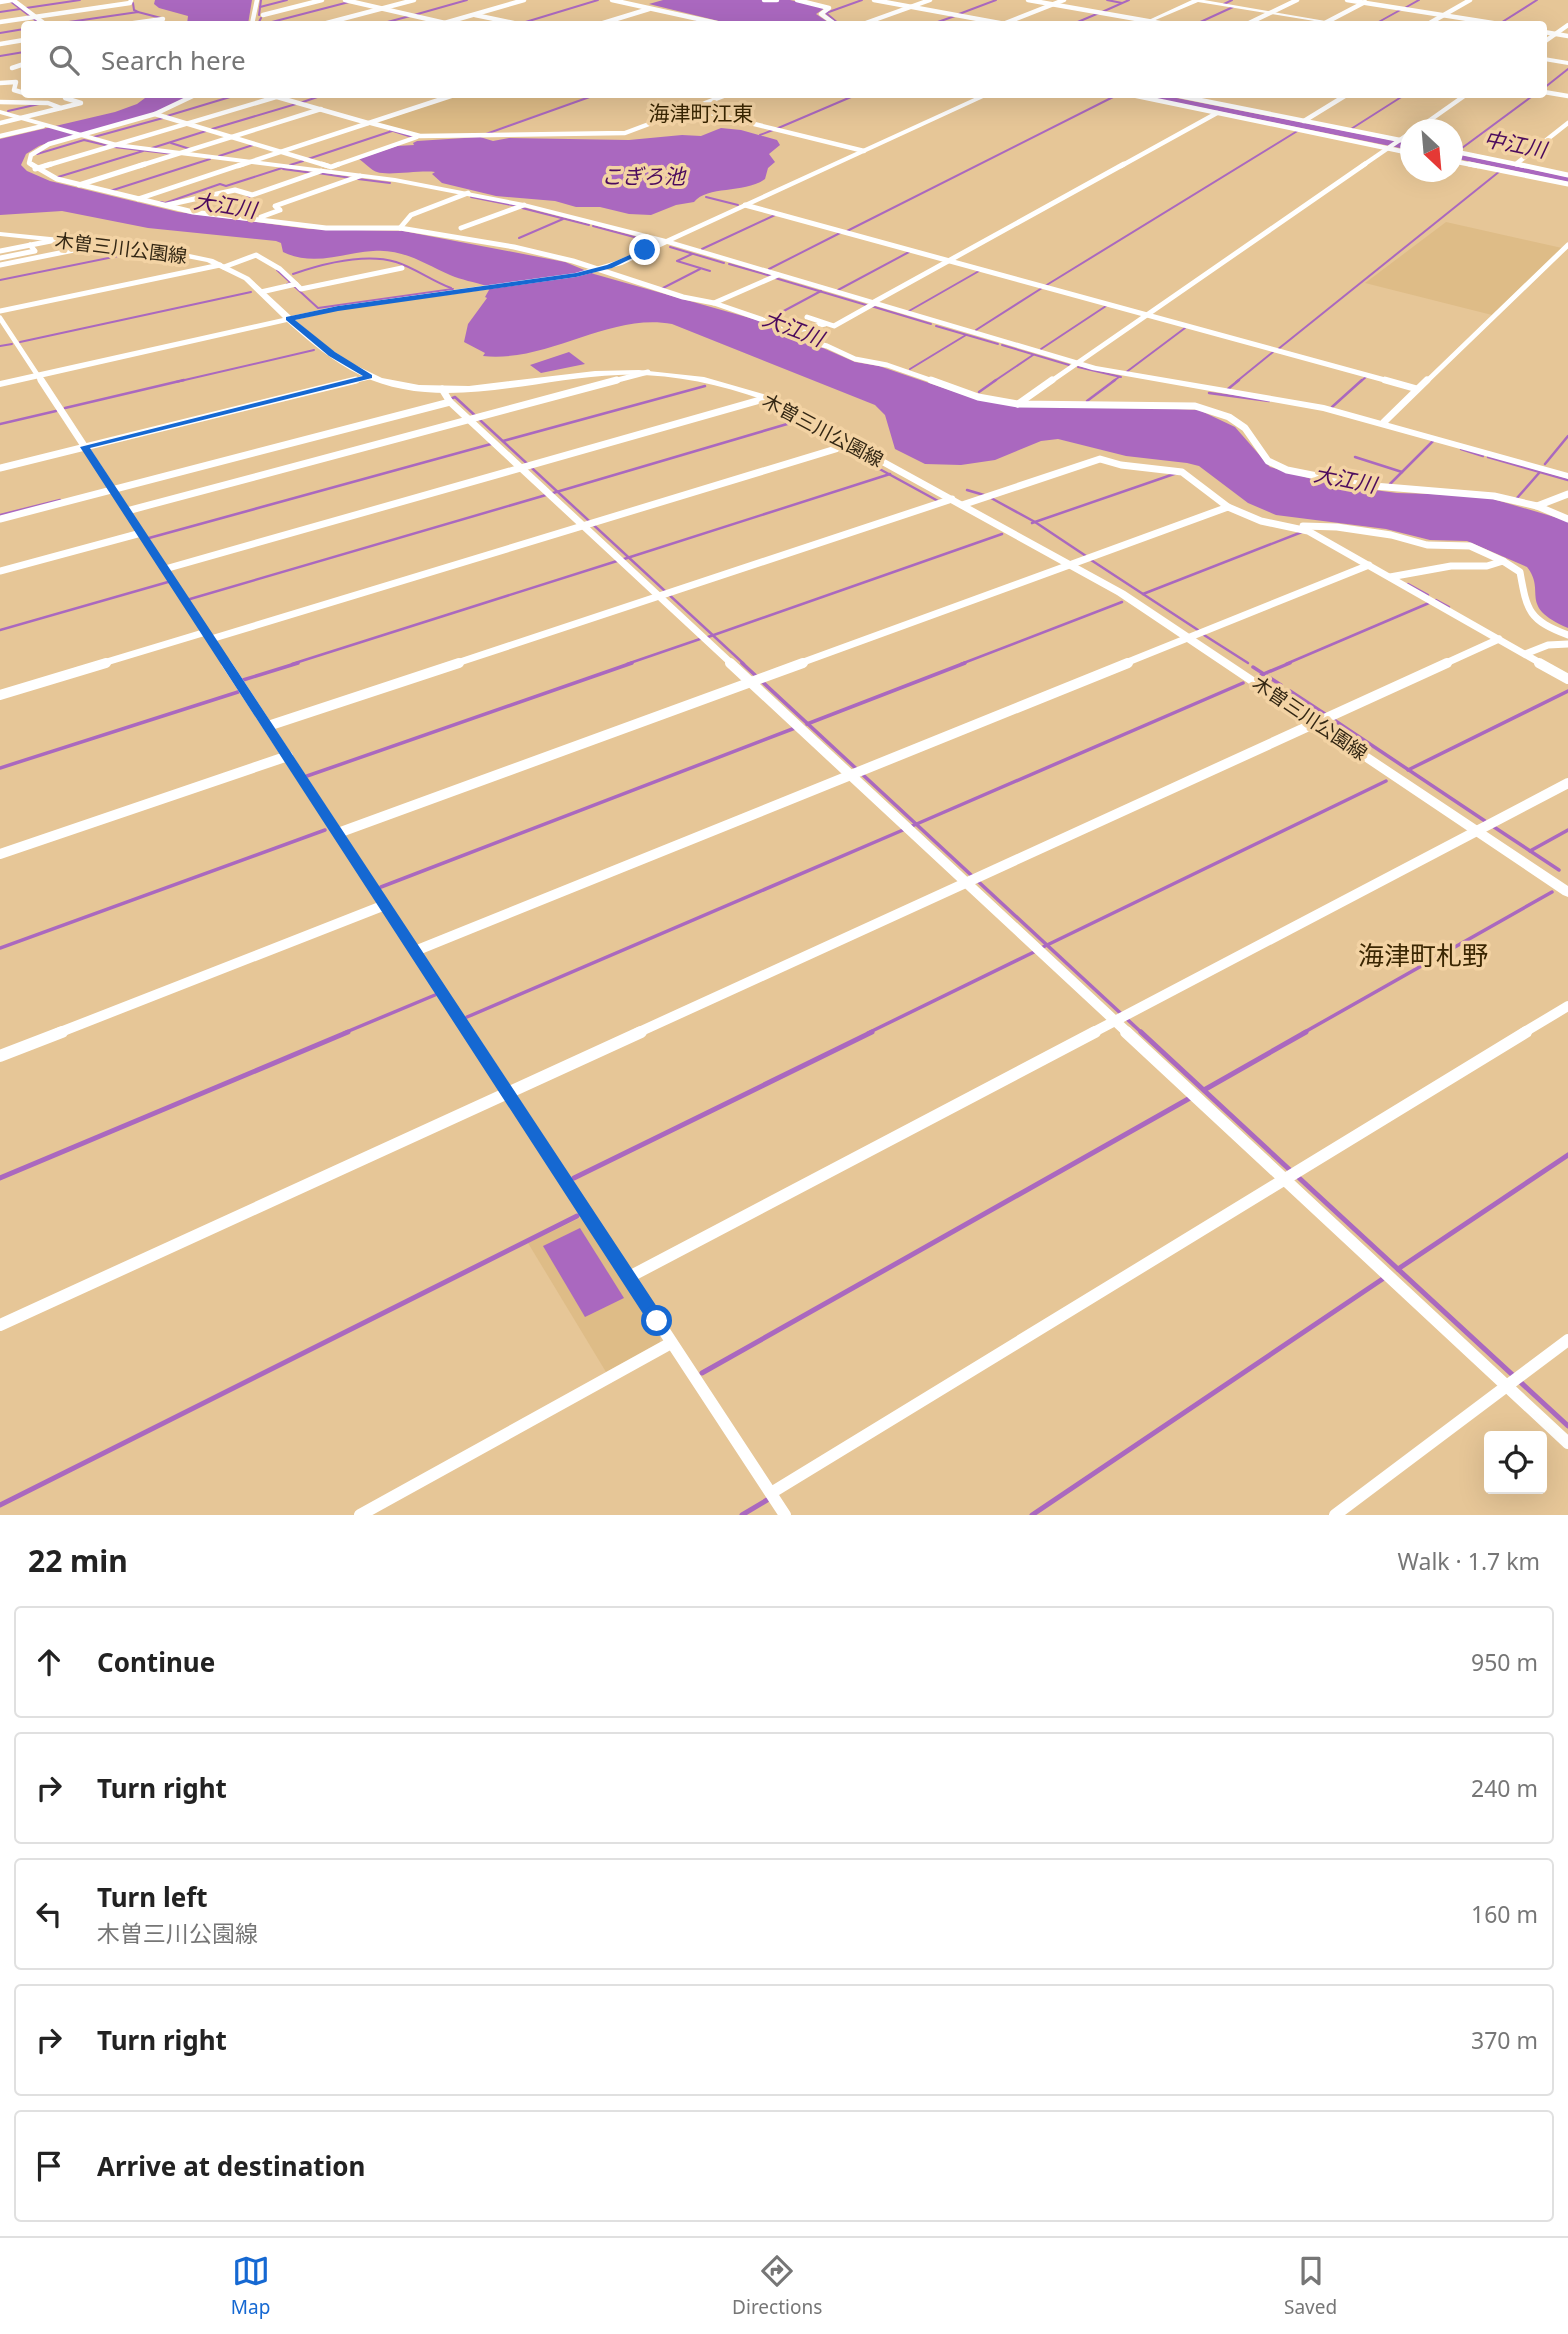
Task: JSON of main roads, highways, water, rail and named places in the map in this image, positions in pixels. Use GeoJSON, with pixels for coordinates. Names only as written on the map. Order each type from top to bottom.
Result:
{"type":"FeatureCollection","features":[{"type":"Feature","properties":{"kind":"water"},"geometry":{"type":"Polygon","coordinates":[[[155,0],[252,0],[248,21],[187,21],[188,16],[159,8],[154,4],[155,0]]]}},
{"type":"Feature","properties":{"kind":"water"},"geometry":{"type":"Polygon","coordinates":[[[663,0],[790,0],[825,8],[816,14],[826,21],[719,21],[649,4],[663,0]]]}},
{"type":"Feature","properties":{"kind":"water"},"geometry":{"type":"Polygon","coordinates":[[[145,98],[186,98],[141,118],[39,146],[26,154],[21,165],[27,171],[50,181],[178,212],[309,229],[403,231],[565,262],[594,274],[757,320],[793,340],[979,400],[1199,410],[1235,427],[1270,467],[1329,484],[1397,493],[1465,495],[1493,499],[1568,521],[1568,628],[1552,620],[1538,606],[1535,584],[1527,567],[1467,541],[1430,540],[1386,529],[1276,515],[1248,503],[1199,466],[1126,456],[1058,439],[1041,441],[995,460],[961,465],[925,464],[895,449],[885,415],[875,405],[672,324],[649,322],[625,325],[531,352],[483,356],[485,353],[464,342],[468,324],[487,298],[485,297],[489,290],[486,286],[454,277],[404,254],[373,251],[328,258],[306,258],[283,252],[281,243],[276,241],[148,228],[62,211],[0,215],[0,139],[115,112],[145,98]]]}},
{"type":"Feature","properties":{"kind":"water"},"geometry":{"type":"Polygon","coordinates":[[[1153,98],[1176,98],[1400,142],[1400,148],[1153,98]]]}},
{"type":"Feature","properties":{"kind":"water","name":"こぎろ池"},"geometry":{"type":"Polygon","coordinates":[[[721,128],[741,130],[777,140],[780,145],[769,154],[775,162],[768,168],[765,179],[747,187],[708,193],[694,202],[676,205],[651,215],[629,214],[600,207],[576,207],[555,201],[496,196],[442,183],[432,174],[435,172],[377,172],[359,159],[397,146],[414,145],[417,141],[480,137],[493,141],[509,138],[629,140],[701,136],[721,128]]]}},
{"type":"Feature","properties":{"kind":"water"},"geometry":{"type":"Polygon","coordinates":[[[1463,155],[1568,177],[1568,182],[1463,160],[1463,155]]]}},
{"type":"Feature","properties":{"kind":"water"},"geometry":{"type":"Polygon","coordinates":[[[569,352],[585,364],[541,373],[530,365],[569,352]]]}},
{"type":"Feature","properties":{"kind":"water"},"geometry":{"type":"Polygon","coordinates":[[[580,1228],[624,1298],[585,1317],[543,1246],[580,1228]]]}},
{"type":"Feature","properties":{"kind":"waterway"},"geometry":{"type":"LineString","coordinates":[[26,8],[80,0]]}},
{"type":"Feature","properties":{"kind":"waterway"},"geometry":{"type":"LineString","coordinates":[[260,7],[261,0]]}},
{"type":"Feature","properties":{"kind":"waterway"},"geometry":{"type":"LineString","coordinates":[[260,7],[287,0]]}},
{"type":"Feature","properties":{"kind":"waterway"},"geometry":{"type":"LineString","coordinates":[[414,15],[467,0]]}},
{"type":"Feature","properties":{"kind":"waterway"},"geometry":{"type":"LineString","coordinates":[[529,21],[598,0]]}},
{"type":"Feature","properties":{"kind":"waterway"},"geometry":{"type":"LineString","coordinates":[[835,21],[826,13],[862,0]]}},
{"type":"Feature","properties":{"kind":"waterway"},"geometry":{"type":"LineString","coordinates":[[959,14],[996,0]]}},
{"type":"Feature","properties":{"kind":"waterway"},"geometry":{"type":"LineString","coordinates":[[1107,0],[1122,3]]}},
{"type":"Feature","properties":{"kind":"waterway"},"geometry":{"type":"LineString","coordinates":[[1102,12],[1129,0]]}},
{"type":"Feature","properties":{"kind":"waterway"},"geometry":{"type":"LineString","coordinates":[[1224,4],[1232,0]]}},
{"type":"Feature","properties":{"kind":"waterway"},"geometry":{"type":"LineString","coordinates":[[1403,9],[1419,0]]}},
{"type":"Feature","properties":{"kind":"waterway"},"geometry":{"type":"LineString","coordinates":[[1504,21],[1537,0]]}},
{"type":"Feature","properties":{"kind":"waterway"},"geometry":{"type":"LineString","coordinates":[[10,1],[31,17]]}},
{"type":"Feature","properties":{"kind":"waterway"},"geometry":{"type":"LineString","coordinates":[[276,21],[349,2]]}},
{"type":"Feature","properties":{"kind":"waterway"},"geometry":{"type":"LineString","coordinates":[[133,3],[134,10],[138,12]]}},
{"type":"Feature","properties":{"kind":"waterway"},"geometry":{"type":"LineString","coordinates":[[259,15],[260,7]]}},
{"type":"Feature","properties":{"kind":"waterway"},"geometry":{"type":"LineString","coordinates":[[1203,21],[1233,7]]}},
{"type":"Feature","properties":{"kind":"waterway"},"geometry":{"type":"LineString","coordinates":[[0,12],[20,9]]}},
{"type":"Feature","properties":{"kind":"waterway"},"geometry":{"type":"LineString","coordinates":[[1380,21],[1402,9]]}},
{"type":"Feature","properties":{"kind":"waterway"},"geometry":{"type":"LineString","coordinates":[[76,21],[138,12]]}},
{"type":"Feature","properties":{"kind":"waterway"},"geometry":{"type":"LineString","coordinates":[[138,12],[161,18]]}},
{"type":"Feature","properties":{"kind":"waterway"},"geometry":{"type":"LineString","coordinates":[[1080,21],[1099,13]]}},
{"type":"Feature","properties":{"kind":"waterway"},"geometry":{"type":"LineString","coordinates":[[391,21],[410,16]]}},
{"type":"Feature","properties":{"kind":"waterway"},"geometry":{"type":"LineString","coordinates":[[941,21],[955,16]]}},
{"type":"Feature","properties":{"kind":"waterway"},"geometry":{"type":"LineString","coordinates":[[32,18],[36,21]]}},
{"type":"Feature","properties":{"kind":"waterway"},"geometry":{"type":"LineString","coordinates":[[0,33],[21,30]]}},
{"type":"Feature","properties":{"kind":"waterway"},"geometry":{"type":"LineString","coordinates":[[0,56],[21,52]]}},
{"type":"Feature","properties":{"kind":"waterway"},"geometry":{"type":"LineString","coordinates":[[1547,86],[1568,69]]}},
{"type":"Feature","properties":{"kind":"waterway"},"geometry":{"type":"LineString","coordinates":[[167,116],[227,98]]}},
{"type":"Feature","properties":{"kind":"waterway"},"geometry":{"type":"LineString","coordinates":[[300,103],[314,98]]}},
{"type":"Feature","properties":{"kind":"waterway"},"geometry":{"type":"LineString","coordinates":[[486,134],[587,98]]}},
{"type":"Feature","properties":{"kind":"waterway"},"geometry":{"type":"LineString","coordinates":[[776,129],[849,98]]}},
{"type":"Feature","properties":{"kind":"waterway"},"geometry":{"type":"LineString","coordinates":[[847,231],[1111,98]]}},
{"type":"Feature","properties":{"kind":"waterway"},"geometry":{"type":"LineString","coordinates":[[1351,129],[1400,98]]}},
{"type":"Feature","properties":{"kind":"waterway","name":"中江川"},"geometry":{"type":"LineString","coordinates":[[1463,147],[1530,98]]}},
{"type":"Feature","properties":{"kind":"waterway"},"geometry":{"type":"LineString","coordinates":[[8,111],[39,104]]}},
{"type":"Feature","properties":{"kind":"waterway"},"geometry":{"type":"LineString","coordinates":[[212,129],[296,104]]}},
{"type":"Feature","properties":{"kind":"waterway"},"geometry":{"type":"LineString","coordinates":[[94,137],[163,118]]}},
{"type":"Feature","properties":{"kind":"waterway"},"geometry":{"type":"LineString","coordinates":[[390,130],[412,137]]}},
{"type":"Feature","properties":{"kind":"waterway"},"geometry":{"type":"LineString","coordinates":[[760,135],[773,130]]}},
{"type":"Feature","properties":{"kind":"waterway"},"geometry":{"type":"LineString","coordinates":[[1045,286],[1299,130]]}},
{"type":"Feature","properties":{"kind":"waterway"},"geometry":{"type":"LineString","coordinates":[[152,148],[206,131]]}},
{"type":"Feature","properties":{"kind":"waterway"},"geometry":{"type":"LineString","coordinates":[[308,159],[392,131]]}},
{"type":"Feature","properties":{"kind":"waterway"},"geometry":{"type":"LineString","coordinates":[[37,154],[84,140],[109,146]]}},
{"type":"Feature","properties":{"kind":"waterway"},"geometry":{"type":"LineString","coordinates":[[171,143],[190,149]]}},
{"type":"Feature","properties":{"kind":"waterway"},"geometry":{"type":"LineString","coordinates":[[219,156],[253,145]]}},
{"type":"Feature","properties":{"kind":"waterway"},"geometry":{"type":"LineString","coordinates":[[114,147],[173,154]]}},
{"type":"Feature","properties":{"kind":"waterway"},"geometry":{"type":"LineString","coordinates":[[58,177],[143,151]]}},
{"type":"Feature","properties":{"kind":"waterway"},"geometry":{"type":"LineString","coordinates":[[110,191],[210,159]]}},
{"type":"Feature","properties":{"kind":"waterway"},"geometry":{"type":"LineString","coordinates":[[290,165],[303,161]]}},
{"type":"Feature","properties":{"kind":"waterway","name":"大江川"},"geometry":{"type":"LineString","coordinates":[[161,202],[165,203],[220,184],[226,186],[282,168]]}},
{"type":"Feature","properties":{"kind":"waterway"},"geometry":{"type":"LineString","coordinates":[[283,169],[313,173]]}},
{"type":"Feature","properties":{"kind":"waterway"},"geometry":{"type":"LineString","coordinates":[[1277,350],[1500,171]]}},
{"type":"Feature","properties":{"kind":"waterway"},"geometry":{"type":"LineString","coordinates":[[318,173],[351,178]]}},
{"type":"Feature","properties":{"kind":"waterway"},"geometry":{"type":"LineString","coordinates":[[358,179],[390,183]]}},
{"type":"Feature","properties":{"kind":"waterway","name":"大江川"},"geometry":{"type":"LineString","coordinates":[[236,201],[251,196]]}},
{"type":"Feature","properties":{"kind":"waterway"},"geometry":{"type":"LineString","coordinates":[[471,197],[517,206]]}},
{"type":"Feature","properties":{"kind":"waterway"},"geometry":{"type":"LineString","coordinates":[[706,197],[738,205]]}},
{"type":"Feature","properties":{"kind":"waterway"},"geometry":{"type":"LineString","coordinates":[[522,208],[589,225]]}},
{"type":"Feature","properties":{"kind":"waterway"},"geometry":{"type":"LineString","coordinates":[[702,249],[775,215]]}},
{"type":"Feature","properties":{"kind":"waterway"},"geometry":{"type":"LineString","coordinates":[[519,238],[563,219]]}},
{"type":"Feature","properties":{"kind":"waterway"},"geometry":{"type":"LineString","coordinates":[[593,226],[649,241]]}},
{"type":"Feature","properties":{"kind":"waterway"},"geometry":{"type":"LineString","coordinates":[[769,269],[840,233]]}},
{"type":"Feature","properties":{"kind":"waterway"},"geometry":{"type":"LineString","coordinates":[[670,247],[724,263]]}},
{"type":"Feature","properties":{"kind":"waterway"},"geometry":{"type":"LineString","coordinates":[[0,280],[138,252]]}},
{"type":"Feature","properties":{"kind":"waterway"},"geometry":{"type":"LineString","coordinates":[[838,290],[909,252]]}},
{"type":"Feature","properties":{"kind":"waterway"},"geometry":{"type":"LineString","coordinates":[[692,254],[677,261],[710,271]]}},
{"type":"Feature","properties":{"kind":"waterway"},"geometry":{"type":"LineString","coordinates":[[293,274],[344,261],[384,260],[396,262],[451,288]]}},
{"type":"Feature","properties":{"kind":"waterway"},"geometry":{"type":"LineString","coordinates":[[729,264],[771,276]]}},
{"type":"Feature","properties":{"kind":"waterway"},"geometry":{"type":"LineString","coordinates":[[661,289],[700,269]]}},
{"type":"Feature","properties":{"kind":"waterway"},"geometry":{"type":"LineString","coordinates":[[277,270],[291,283],[287,284]]}},
{"type":"Feature","properties":{"kind":"waterway"},"geometry":{"type":"LineString","coordinates":[[909,311],[979,271]]}},
{"type":"Feature","properties":{"kind":"waterway"},"geometry":{"type":"LineString","coordinates":[[775,278],[820,291]]}},
{"type":"Feature","properties":{"kind":"waterway"},"geometry":{"type":"LineString","coordinates":[[294,286],[318,308],[453,289]]}},
{"type":"Feature","properties":{"kind":"waterway"},"geometry":{"type":"LineString","coordinates":[[976,330],[1042,288]]}},
{"type":"Feature","properties":{"kind":"waterway","name":"大江川"},"geometry":{"type":"LineString","coordinates":[[780,313],[820,291]]}},
{"type":"Feature","properties":{"kind":"waterway"},"geometry":{"type":"LineString","coordinates":[[820,291],[866,305]]}},
{"type":"Feature","properties":{"kind":"waterway"},"geometry":{"type":"LineString","coordinates":[[20,342],[251,292]]}},
{"type":"Feature","properties":{"kind":"waterway"},"geometry":{"type":"LineString","coordinates":[[871,306],[931,324]]}},
{"type":"Feature","properties":{"kind":"waterway"},"geometry":{"type":"LineString","coordinates":[[1041,349],[1106,306]]}},
{"type":"Feature","properties":{"kind":"waterway"},"geometry":{"type":"LineString","coordinates":[[936,326],[998,344]]}},
{"type":"Feature","properties":{"kind":"waterway"},"geometry":{"type":"LineString","coordinates":[[1125,373],[1185,328]]}},
{"type":"Feature","properties":{"kind":"waterway"},"geometry":{"type":"LineString","coordinates":[[910,369],[966,335]]}},
{"type":"Feature","properties":{"kind":"waterway"},"geometry":{"type":"LineString","coordinates":[[0,346],[12,344]]}},
{"type":"Feature","properties":{"kind":"waterway"},"geometry":{"type":"LineString","coordinates":[[1002,345],[1069,365]]}},
{"type":"Feature","properties":{"kind":"waterway"},"geometry":{"type":"LineString","coordinates":[[176,382],[314,350]]}},
{"type":"Feature","properties":{"kind":"waterway"},"geometry":{"type":"LineString","coordinates":[[1236,382],[1273,352]]}},
{"type":"Feature","properties":{"kind":"waterway"},"geometry":{"type":"LineString","coordinates":[[993,382],[1033,355]]}},
{"type":"Feature","properties":{"kind":"waterway"},"geometry":{"type":"LineString","coordinates":[[1078,367],[1121,377]]}},
{"type":"Feature","properties":{"kind":"waterway"},"geometry":{"type":"LineString","coordinates":[[1112,382],[1119,377]]}},
{"type":"Feature","properties":{"kind":"waterway"},"geometry":{"type":"LineString","coordinates":[[1360,382],[1366,377]]}},
{"type":"Feature","properties":{"kind":"waterway"},"geometry":{"type":"LineString","coordinates":[[65,408],[184,380]]}},
{"type":"Feature","properties":{"kind":"waterway"},"geometry":{"type":"LineString","coordinates":[[979,392],[996,380]]}},
{"type":"Feature","properties":{"kind":"waterway"},"geometry":{"type":"LineString","coordinates":[[1087,401],[1115,380]]}},
{"type":"Feature","properties":{"kind":"waterway"},"geometry":{"type":"LineString","coordinates":[[1228,389],[1239,380]]}},
{"type":"Feature","properties":{"kind":"waterway"},"geometry":{"type":"LineString","coordinates":[[1332,407],[1362,380]]}},
{"type":"Feature","properties":{"kind":"waterway"},"geometry":{"type":"LineString","coordinates":[[503,441],[705,386]]}},
{"type":"Feature","properties":{"kind":"waterway"},"geometry":{"type":"LineString","coordinates":[[1209,393],[1269,401]]}},
{"type":"Feature","properties":{"kind":"waterway"},"geometry":{"type":"LineString","coordinates":[[450,399],[455,397],[557,492]]}},
{"type":"Feature","properties":{"kind":"waterway"},"geometry":{"type":"LineString","coordinates":[[0,424],[56,411]]}},
{"type":"Feature","properties":{"kind":"waterway"},"geometry":{"type":"LineString","coordinates":[[557,492],[794,422],[838,446]]}},
{"type":"Feature","properties":{"kind":"waterway"},"geometry":{"type":"LineString","coordinates":[[1545,464],[1568,436]]}},
{"type":"Feature","properties":{"kind":"waterway"},"geometry":{"type":"LineString","coordinates":[[1402,472],[1433,441]]}},
{"type":"Feature","properties":{"kind":"waterway"},"geometry":{"type":"LineString","coordinates":[[149,538],[491,444]]}},
{"type":"Feature","properties":{"kind":"waterway"},"geometry":{"type":"LineString","coordinates":[[843,449],[889,474]]}},
{"type":"Feature","properties":{"kind":"waterway"},"geometry":{"type":"LineString","coordinates":[[1461,449],[1483,456]]}},
{"type":"Feature","properties":{"kind":"waterway","name":"大江川"},"geometry":{"type":"LineString","coordinates":[[1355,457],[1402,472]]}},
{"type":"Feature","properties":{"kind":"waterway"},"geometry":{"type":"LineString","coordinates":[[1488,457],[1568,480]]}},
{"type":"Feature","properties":{"kind":"waterway"},"geometry":{"type":"LineString","coordinates":[[1390,484],[1402,472]]}},
{"type":"Feature","properties":{"kind":"waterway"},"geometry":{"type":"LineString","coordinates":[[1035,522],[1177,473]]}},
{"type":"Feature","properties":{"kind":"waterway"},"geometry":{"type":"LineString","coordinates":[[1517,498],[1539,473]]}},
{"type":"Feature","properties":{"kind":"waterway"},"geometry":{"type":"LineString","coordinates":[[629,557],[889,474]]}},
{"type":"Feature","properties":{"kind":"waterway"},"geometry":{"type":"LineString","coordinates":[[889,474],[938,501]]}},
{"type":"Feature","properties":{"kind":"waterway"},"geometry":{"type":"LineString","coordinates":[[967,490],[984,495]]}},
{"type":"Feature","properties":{"kind":"waterway"},"geometry":{"type":"LineString","coordinates":[[553,493],[557,492]]}},
{"type":"Feature","properties":{"kind":"waterway"},"geometry":{"type":"LineString","coordinates":[[557,492],[629,557]]}},
{"type":"Feature","properties":{"kind":"waterway"},"geometry":{"type":"LineString","coordinates":[[190,599],[546,495]]}},
{"type":"Feature","properties":{"kind":"waterway"},"geometry":{"type":"LineString","coordinates":[[991,498],[1035,522]]}},
{"type":"Feature","properties":{"kind":"waterway"},"geometry":{"type":"LineString","coordinates":[[0,515],[60,500]]}},
{"type":"Feature","properties":{"kind":"waterway"},"geometry":{"type":"LineString","coordinates":[[1035,522],[1086,556]]}},
{"type":"Feature","properties":{"kind":"waterway"},"geometry":{"type":"LineString","coordinates":[[1143,594],[1302,532]]}},
{"type":"Feature","properties":{"kind":"waterway"},"geometry":{"type":"LineString","coordinates":[[713,635],[1002,534]]}},
{"type":"Feature","properties":{"kind":"waterway"},"geometry":{"type":"LineString","coordinates":[[624,559],[629,557]]}},
{"type":"Feature","properties":{"kind":"waterway"},"geometry":{"type":"LineString","coordinates":[[629,557],[713,635]]}},
{"type":"Feature","properties":{"kind":"waterway"},"geometry":{"type":"LineString","coordinates":[[1091,560],[1198,630]]}},
{"type":"Feature","properties":{"kind":"waterway"},"geometry":{"type":"LineString","coordinates":[[292,664],[617,561]]}},
{"type":"Feature","properties":{"kind":"waterway"},"geometry":{"type":"LineString","coordinates":[[0,630],[168,582]]}},
{"type":"Feature","properties":{"kind":"waterway"},"geometry":{"type":"LineString","coordinates":[[1408,584],[1428,595]]}},
{"type":"Feature","properties":{"kind":"waterway"},"geometry":{"type":"LineString","coordinates":[[1436,600],[1449,607]]}},
{"type":"Feature","properties":{"kind":"waterway"},"geometry":{"type":"LineString","coordinates":[[961,664],[1122,602]]}},
{"type":"Feature","properties":{"kind":"waterway"},"geometry":{"type":"LineString","coordinates":[[1286,664],[1429,603]]}},
{"type":"Feature","properties":{"kind":"waterway"},"geometry":{"type":"LineString","coordinates":[[708,637],[713,635]]}},
{"type":"Feature","properties":{"kind":"waterway"},"geometry":{"type":"LineString","coordinates":[[713,635],[744,664]]}},
{"type":"Feature","properties":{"kind":"waterway"},"geometry":{"type":"LineString","coordinates":[[1204,635],[1248,663]]}},
{"type":"Feature","properties":{"kind":"waterway"},"geometry":{"type":"LineString","coordinates":[[627,664],[700,639]]}},
{"type":"Feature","properties":{"kind":"waterway"},"geometry":{"type":"LineString","coordinates":[[243,680],[298,663]]}},
{"type":"Feature","properties":{"kind":"waterway"},"geometry":{"type":"LineString","coordinates":[[307,776],[632,663]]}},
{"type":"Feature","properties":{"kind":"waterway"},"geometry":{"type":"LineString","coordinates":[[742,663],[808,724]]}},
{"type":"Feature","properties":{"kind":"waterway"},"geometry":{"type":"LineString","coordinates":[[808,724],[965,663]]}},
{"type":"Feature","properties":{"kind":"waterway"},"geometry":{"type":"LineString","coordinates":[[1264,674],[1290,663]]}},
{"type":"Feature","properties":{"kind":"waterway"},"geometry":{"type":"LineString","coordinates":[[1253,667],[1264,674]]}},
{"type":"Feature","properties":{"kind":"waterway"},"geometry":{"type":"LineString","coordinates":[[1264,674],[1281,685]]}},
{"type":"Feature","properties":{"kind":"waterway"},"geometry":{"type":"LineString","coordinates":[[916,824],[1243,683]]}},
{"type":"Feature","properties":{"kind":"waterway"},"geometry":{"type":"LineString","coordinates":[[1290,691],[1325,714]]}},
{"type":"Feature","properties":{"kind":"waterway"},"geometry":{"type":"LineString","coordinates":[[1408,770],[1568,691]]}},
{"type":"Feature","properties":{"kind":"waterway"},"geometry":{"type":"LineString","coordinates":[[0,768],[238,692]]}},
{"type":"Feature","properties":{"kind":"waterway"},"geometry":{"type":"LineString","coordinates":[[1334,720],[1408,770]]}},
{"type":"Feature","properties":{"kind":"waterway"},"geometry":{"type":"LineString","coordinates":[[808,724],[916,824]]}},
{"type":"Feature","properties":{"kind":"waterway"},"geometry":{"type":"LineString","coordinates":[[381,887],[795,728]]}},
{"type":"Feature","properties":{"kind":"waterway"},"geometry":{"type":"LineString","coordinates":[[1408,770],[1485,821]]}},
{"type":"Feature","properties":{"kind":"waterway"},"geometry":{"type":"LineString","coordinates":[[1047,945],[1386,781]]}},
{"type":"Feature","properties":{"kind":"waterway"},"geometry":{"type":"LineString","coordinates":[[912,826],[916,824]]}},
{"type":"Feature","properties":{"kind":"waterway"},"geometry":{"type":"LineString","coordinates":[[916,824],[1047,945]]}},
{"type":"Feature","properties":{"kind":"waterway"},"geometry":{"type":"LineString","coordinates":[[1494,827],[1530,851]]}},
{"type":"Feature","properties":{"kind":"waterway"},"geometry":{"type":"LineString","coordinates":[[0,948],[325,830]]}},
{"type":"Feature","properties":{"kind":"waterway"},"geometry":{"type":"LineString","coordinates":[[467,1017],[903,830]]}},
{"type":"Feature","properties":{"kind":"waterway"},"geometry":{"type":"LineString","coordinates":[[1530,851],[1568,830]]}},
{"type":"Feature","properties":{"kind":"waterway"},"geometry":{"type":"LineString","coordinates":[[1530,851],[1559,870]]}},
{"type":"Feature","properties":{"kind":"waterway"},"geometry":{"type":"LineString","coordinates":[[1303,1033],[1552,892]]}},
{"type":"Feature","properties":{"kind":"waterway"},"geometry":{"type":"LineString","coordinates":[[1043,947],[1047,945]]}},
{"type":"Feature","properties":{"kind":"waterway"},"geometry":{"type":"LineString","coordinates":[[1047,945],[1142,1033]]}},
{"type":"Feature","properties":{"kind":"waterway"},"geometry":{"type":"LineString","coordinates":[[868,1033],[1034,952]]}},
{"type":"Feature","properties":{"kind":"waterway"},"geometry":{"type":"LineString","coordinates":[[344,1033],[435,995]]}},
{"type":"Feature","properties":{"kind":"waterway"},"geometry":{"type":"LineString","coordinates":[[0,1178],[348,1032]]}},
{"type":"Feature","properties":{"kind":"waterway"},"geometry":{"type":"LineString","coordinates":[[574,1178],[872,1032]]}},
{"type":"Feature","properties":{"kind":"waterway"},"geometry":{"type":"LineString","coordinates":[[1141,1032],[1291,1171]]}},
{"type":"Feature","properties":{"kind":"waterway"},"geometry":{"type":"LineString","coordinates":[[1204,1090],[1306,1032]]}},
{"type":"Feature","properties":{"kind":"waterway"},"geometry":{"type":"LineString","coordinates":[[702,1373],[1190,1098]]}},
{"type":"Feature","properties":{"kind":"waterway"},"geometry":{"type":"LineString","coordinates":[[1398,1269],[1568,1155]]}},
{"type":"Feature","properties":{"kind":"waterway"},"geometry":{"type":"LineString","coordinates":[[1297,1176],[1568,1426]]}},
{"type":"Feature","properties":{"kind":"waterway"},"geometry":{"type":"LineString","coordinates":[[0,1505],[577,1216]]}},
{"type":"Feature","properties":{"kind":"waterway"},"geometry":{"type":"LineString","coordinates":[[1032,1515],[1384,1278]]}},
{"type":"Feature","properties":{"kind":"waterway"},"geometry":{"type":"LineString","coordinates":[[742,1515],[767,1500]]}},
{"type":"Feature","properties":{"kind":"district","name":"海津町江東"},"geometry":{"type":"Point","coordinates":[701,114]}},
{"type":"Feature","properties":{"kind":"district","name":"海津町札野"},"geometry":{"type":"Point","coordinates":[1423,956]}}]}
